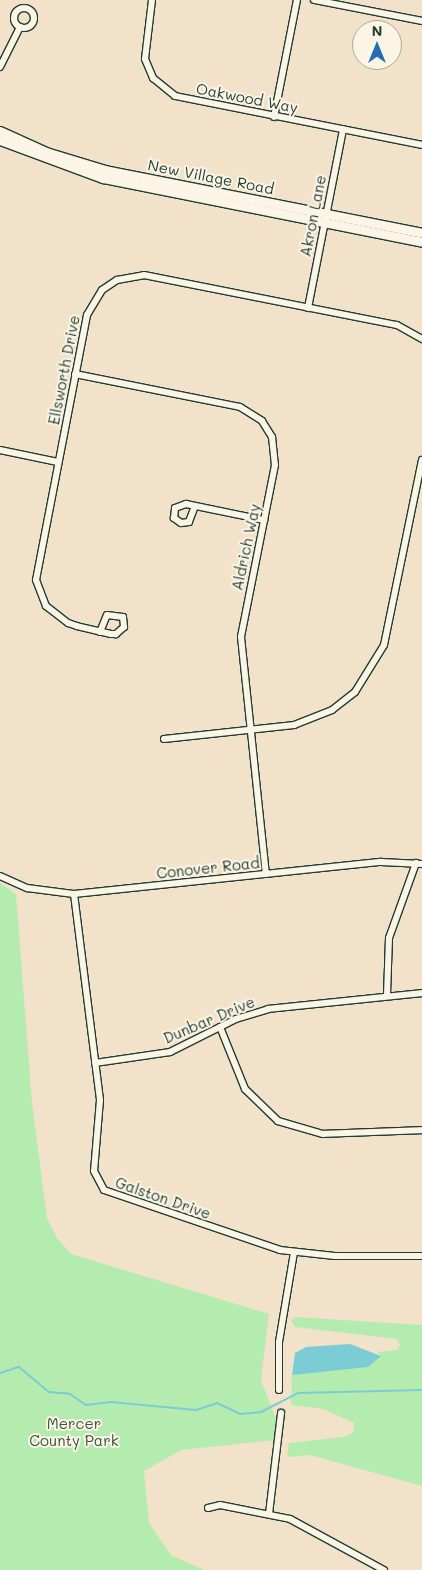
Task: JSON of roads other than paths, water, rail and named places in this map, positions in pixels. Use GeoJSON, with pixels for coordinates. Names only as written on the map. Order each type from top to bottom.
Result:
{"type":"FeatureCollection","features":[{"type":"Feature","properties":{"kind":"main road","name":"New Village Road"},"geometry":{"type":"LineString","coordinates":[[0,131],[46,152],[105,170],[326,218],[422,242]]}},
{"type":"Feature","properties":{"kind":"main road","name":"New Village Road"},"geometry":{"type":"LineString","coordinates":[[0,140],[103,178],[326,218],[422,233]]}},
{"type":"Feature","properties":{"kind":"street","name":"Oakwood Way"},"geometry":{"type":"LineString","coordinates":[[152,0],[144,50],[159,85],[184,98],[422,145]]}},
{"type":"Feature","properties":{"kind":"street"},"geometry":{"type":"LineString","coordinates":[[274,117],[297,0]]}},
{"type":"Feature","properties":{"kind":"street"},"geometry":{"type":"LineString","coordinates":[[314,0],[422,21]]}},
{"type":"Feature","properties":{"kind":"street"},"geometry":{"type":"LineString","coordinates":[[0,66],[20,27]]}},
{"type":"Feature","properties":{"kind":"street","name":"Akron Lane"},"geometry":{"type":"LineString","coordinates":[[308,308],[343,129]]}},
{"type":"Feature","properties":{"kind":"street","name":"Ellsworth Drive"},"geometry":{"type":"LineString","coordinates":[[100,632],[60,619],[38,590],[36,571],[90,306],[102,290],[126,277],[144,276],[397,326],[422,339]]}},
{"type":"Feature","properties":{"kind":"street","name":"Aldrich Way"},"geometry":{"type":"LineString","coordinates":[[76,374],[240,407],[255,415],[272,437],[276,455],[242,628],[266,874]]}},
{"type":"Feature","properties":{"kind":"street"},"geometry":{"type":"LineString","coordinates":[[0,450],[58,462]]}},
{"type":"Feature","properties":{"kind":"street"},"geometry":{"type":"LineString","coordinates":[[164,739],[251,730],[320,717],[350,697],[372,671],[388,630],[422,460]]}},
{"type":"Feature","properties":{"kind":"street"},"geometry":{"type":"LineString","coordinates":[[195,506],[264,520]]}},
{"type":"Feature","properties":{"kind":"street"},"geometry":{"type":"LineString","coordinates":[[387,995],[389,938],[419,863]]}},
{"type":"Feature","properties":{"kind":"street","name":"Conover Road"},"geometry":{"type":"LineString","coordinates":[[0,876],[27,888],[74,894],[266,874],[419,863]]}},
{"type":"Feature","properties":{"kind":"street","name":"Galston Drive"},"geometry":{"type":"LineString","coordinates":[[74,894],[100,1119],[94,1171],[104,1190],[294,1252],[422,1256]]}},
{"type":"Feature","properties":{"kind":"street","name":"Dunbar Drive"},"geometry":{"type":"LineString","coordinates":[[95,1063],[170,1052],[220,1027],[268,1009],[387,995],[422,993]]}},
{"type":"Feature","properties":{"kind":"street"},"geometry":{"type":"LineString","coordinates":[[220,1027],[245,1089],[278,1121],[323,1134],[422,1130]]}},
{"type":"Feature","properties":{"kind":"street"},"geometry":{"type":"LineString","coordinates":[[279,1390],[278,1342],[294,1252]]}},
{"type":"Feature","properties":{"kind":"street"},"geometry":{"type":"LineString","coordinates":[[269,1514],[281,1413]]}},
{"type":"Feature","properties":{"kind":"street"},"geometry":{"type":"LineString","coordinates":[[208,1508],[220,1505],[269,1514],[304,1524],[384,1570]]}},
{"type":"Feature","properties":{"kind":"water"},"geometry":{"type":"Polygon","coordinates":[[[350,1344],[381,1356],[368,1367],[292,1375],[295,1353],[306,1347],[350,1344]]]}},
{"type":"Feature","properties":{"kind":"waterway"},"geometry":{"type":"LineString","coordinates":[[0,1373],[19,1367],[49,1392],[70,1394],[86,1405],[111,1402],[196,1410],[217,1403],[241,1414],[261,1412],[298,1393],[422,1390]]}},
{"type":"Feature","properties":{"kind":"park label","name":"Mercer County Park"},"geometry":{"type":"Point","coordinates":[74,1432]}}]}
